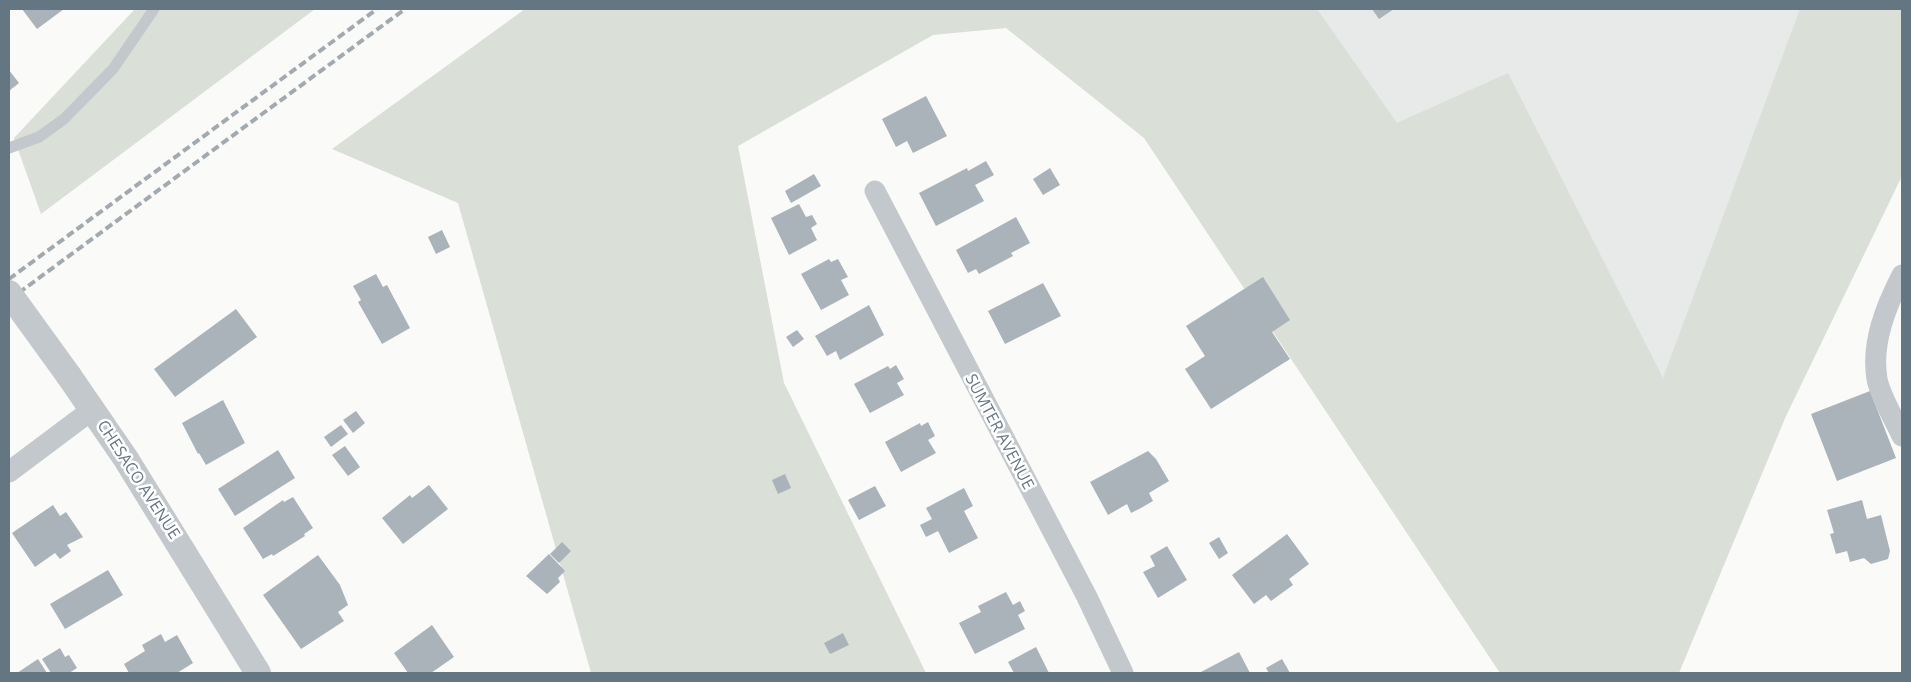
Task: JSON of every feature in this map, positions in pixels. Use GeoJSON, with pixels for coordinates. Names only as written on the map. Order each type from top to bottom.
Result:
{"type":"FeatureCollection","features":[{"type":"Feature","properties":{"kind":"street","name":"SUMTER AVENUE"},"geometry":{"type":"LineString","coordinates":[[875,191],[1087,597],[1123,673]]}},
{"type":"Feature","properties":{"kind":"street"},"geometry":{"type":"LineString","coordinates":[[1902,275],[1882,322],[1878,350],[1878,380],[1902,436]]}},
{"type":"Feature","properties":{"kind":"street","name":"CHESACO AVENUE"},"geometry":{"type":"LineString","coordinates":[[9,293],[93,409],[258,673]]}},
{"type":"Feature","properties":{"kind":"street"},"geometry":{"type":"LineString","coordinates":[[9,472],[93,409]]}},
{"type":"Feature","properties":{"kind":"lane"},"geometry":{"type":"LineString","coordinates":[[9,148],[39,137],[64,119],[113,68],[154,9]]}},
{"type":"Feature","properties":{"kind":"shaded area"},"geometry":{"type":"Polygon","coordinates":[[[135,9],[315,9],[41,214],[14,138],[135,9]]]}},
{"type":"Feature","properties":{"kind":"shaded area"},"geometry":{"type":"Polygon","coordinates":[[[525,9],[1317,9],[1397,123],[1508,73],[1663,378],[1800,9],[1902,9],[1902,176],[1786,416],[1679,673],[1500,673],[1144,138],[1006,28],[933,35],[738,146],[784,383],[926,673],[591,673],[458,203],[332,149],[525,9]]]}},
{"type":"Feature","properties":{"kind":"shaded area"},"geometry":{"type":"Polygon","coordinates":[[[1314,9],[1846,9],[1655,501],[1314,9]]]}},
{"type":"Feature","properties":{"kind":"building"},"geometry":{"type":"Polygon","coordinates":[[[22,9],[64,9],[37,29],[22,9]]]}},
{"type":"Feature","properties":{"kind":"building"},"geometry":{"type":"Polygon","coordinates":[[[1372,9],[1394,9],[1379,19],[1372,9]]]}},
{"type":"Feature","properties":{"kind":"building"},"geometry":{"type":"Polygon","coordinates":[[[9,70],[19,83],[9,91],[9,70]]]}},
{"type":"Feature","properties":{"kind":"building"},"geometry":{"type":"Polygon","coordinates":[[[926,96],[947,136],[913,153],[907,141],[896,147],[882,119],[926,96]]]}},
{"type":"Feature","properties":{"kind":"building"},"geometry":{"type":"Polygon","coordinates":[[[986,161],[994,175],[975,185],[984,201],[936,226],[919,193],[967,168],[968,171],[986,161]]]}},
{"type":"Feature","properties":{"kind":"building"},"geometry":{"type":"Polygon","coordinates":[[[1050,168],[1060,185],[1043,195],[1033,179],[1050,168]]]}},
{"type":"Feature","properties":{"kind":"building"},"geometry":{"type":"Polygon","coordinates":[[[814,174],[821,186],[791,203],[785,191],[814,174]]]}},
{"type":"Feature","properties":{"kind":"building"},"geometry":{"type":"Polygon","coordinates":[[[799,204],[806,217],[812,215],[817,224],[811,228],[817,240],[789,255],[771,218],[799,204]]]}},
{"type":"Feature","properties":{"kind":"building"},"geometry":{"type":"Polygon","coordinates":[[[1016,217],[1030,243],[1011,253],[1013,256],[979,274],[976,269],[968,273],[956,250],[1016,217]]]}},
{"type":"Feature","properties":{"kind":"building"},"geometry":{"type":"Polygon","coordinates":[[[442,230],[450,247],[436,254],[428,237],[442,230]]]}},
{"type":"Feature","properties":{"kind":"building"},"geometry":{"type":"Polygon","coordinates":[[[829,259],[831,262],[838,259],[848,277],[841,280],[849,295],[821,310],[801,274],[829,259]]]}},
{"type":"Feature","properties":{"kind":"building"},"geometry":{"type":"Polygon","coordinates":[[[376,274],[383,287],[387,285],[410,328],[382,344],[358,302],[361,300],[353,286],[376,274]]]}},
{"type":"Feature","properties":{"kind":"building"},"geometry":{"type":"Polygon","coordinates":[[[1263,277],[1290,320],[1272,332],[1290,359],[1211,409],[1185,369],[1205,356],[1186,326],[1263,277]]]}},
{"type":"Feature","properties":{"kind":"building"},"geometry":{"type":"Polygon","coordinates":[[[1043,283],[1061,316],[1005,344],[988,311],[1043,283]]]}},
{"type":"Feature","properties":{"kind":"building"},"geometry":{"type":"Polygon","coordinates":[[[869,305],[884,335],[840,360],[836,351],[827,356],[815,336],[869,305]]]}},
{"type":"Feature","properties":{"kind":"building"},"geometry":{"type":"Polygon","coordinates":[[[236,309],[257,337],[175,397],[154,369],[236,309]]]}},
{"type":"Feature","properties":{"kind":"building"},"geometry":{"type":"Polygon","coordinates":[[[797,330],[804,339],[793,347],[786,337],[797,330]]]}},
{"type":"Feature","properties":{"kind":"building"},"geometry":{"type":"Polygon","coordinates":[[[896,365],[904,379],[897,383],[904,395],[870,413],[854,384],[888,366],[890,369],[896,365]]]}},
{"type":"Feature","properties":{"kind":"building"},"geometry":{"type":"Polygon","coordinates":[[[1870,391],[1896,458],[1837,481],[1811,414],[1870,391]]]}},
{"type":"Feature","properties":{"kind":"building"},"geometry":{"type":"Polygon","coordinates":[[[223,400],[245,443],[206,465],[182,423],[223,400]]]}},
{"type":"Feature","properties":{"kind":"building"},"geometry":{"type":"Polygon","coordinates":[[[356,411],[365,423],[353,433],[343,420],[356,411]]]}},
{"type":"Feature","properties":{"kind":"building"},"geometry":{"type":"Polygon","coordinates":[[[928,422],[935,436],[928,440],[936,453],[901,472],[885,442],[920,423],[921,426],[928,422]]]}},
{"type":"Feature","properties":{"kind":"building"},"geometry":{"type":"Polygon","coordinates":[[[341,425],[348,434],[331,447],[324,437],[341,425]]]}},
{"type":"Feature","properties":{"kind":"building"},"geometry":{"type":"Polygon","coordinates":[[[345,446],[360,467],[348,476],[332,455],[345,446]]]}},
{"type":"Feature","properties":{"kind":"building"},"geometry":{"type":"Polygon","coordinates":[[[278,450],[295,478],[235,516],[218,489],[278,450]]]}},
{"type":"Feature","properties":{"kind":"building"},"geometry":{"type":"Polygon","coordinates":[[[1148,451],[1156,459],[1169,481],[1149,493],[1153,501],[1141,508],[1131,513],[1127,504],[1108,515],[1090,482],[1148,451]]]}},
{"type":"Feature","properties":{"kind":"building"},"geometry":{"type":"Polygon","coordinates":[[[785,474],[791,488],[778,494],[772,480],[785,474]]]}},
{"type":"Feature","properties":{"kind":"building"},"geometry":{"type":"Polygon","coordinates":[[[429,485],[448,509],[403,544],[382,518],[410,495],[412,498],[429,485]]]}},
{"type":"Feature","properties":{"kind":"building"},"geometry":{"type":"Polygon","coordinates":[[[875,486],[886,506],[859,520],[848,500],[875,486]]]}},
{"type":"Feature","properties":{"kind":"building"},"geometry":{"type":"Polygon","coordinates":[[[964,488],[973,506],[964,511],[978,538],[949,553],[938,531],[926,537],[920,525],[932,519],[926,508],[964,488]]]}},
{"type":"Feature","properties":{"kind":"building"},"geometry":{"type":"Polygon","coordinates":[[[293,497],[313,528],[304,534],[305,536],[273,556],[272,554],[263,559],[243,528],[283,500],[284,502],[293,497]]]}},
{"type":"Feature","properties":{"kind":"building"},"geometry":{"type":"Polygon","coordinates":[[[1862,500],[1867,519],[1881,515],[1890,551],[1888,559],[1871,564],[1864,558],[1850,562],[1847,551],[1836,554],[1830,534],[1834,533],[1827,510],[1862,500]]]}},
{"type":"Feature","properties":{"kind":"building"},"geometry":{"type":"Polygon","coordinates":[[[53,505],[60,516],[66,512],[83,537],[67,545],[71,551],[60,559],[55,553],[35,567],[12,533],[53,505]]]}},
{"type":"Feature","properties":{"kind":"building"},"geometry":{"type":"Polygon","coordinates":[[[1287,534],[1309,564],[1289,579],[1293,585],[1271,601],[1266,595],[1254,604],[1232,575],[1287,534]]]}},
{"type":"Feature","properties":{"kind":"building"},"geometry":{"type":"Polygon","coordinates":[[[1219,537],[1228,553],[1219,559],[1209,543],[1219,537]]]}},
{"type":"Feature","properties":{"kind":"building"},"geometry":{"type":"Polygon","coordinates":[[[562,542],[571,551],[559,563],[550,554],[562,542]]]}},
{"type":"Feature","properties":{"kind":"building"},"geometry":{"type":"Polygon","coordinates":[[[1167,546],[1187,580],[1158,598],[1143,572],[1155,566],[1150,556],[1167,546]]]}},
{"type":"Feature","properties":{"kind":"building"},"geometry":{"type":"Polygon","coordinates":[[[549,554],[565,571],[558,578],[560,582],[547,594],[526,576],[549,554]]]}},
{"type":"Feature","properties":{"kind":"building"},"geometry":{"type":"Polygon","coordinates":[[[318,555],[340,585],[348,605],[338,612],[344,621],[301,649],[263,595],[318,555]]]}},
{"type":"Feature","properties":{"kind":"building"},"geometry":{"type":"Polygon","coordinates":[[[108,570],[123,595],[65,629],[50,604],[108,570]]]}},
{"type":"Feature","properties":{"kind":"building"},"geometry":{"type":"Polygon","coordinates":[[[1006,592],[1013,605],[1020,601],[1025,611],[1018,615],[1025,629],[975,654],[959,623],[981,612],[978,606],[1006,592]]]}},
{"type":"Feature","properties":{"kind":"building"},"geometry":{"type":"Polygon","coordinates":[[[432,625],[454,657],[431,673],[408,673],[394,653],[432,625]]]}},
{"type":"Feature","properties":{"kind":"building"},"geometry":{"type":"Polygon","coordinates":[[[843,633],[849,645],[830,654],[824,643],[843,633]]]}},
{"type":"Feature","properties":{"kind":"building"},"geometry":{"type":"Polygon","coordinates":[[[161,634],[165,642],[177,635],[193,663],[177,673],[129,673],[124,664],[145,651],[142,645],[161,634]]]}},
{"type":"Feature","properties":{"kind":"building"},"geometry":{"type":"Polygon","coordinates":[[[1036,647],[1049,673],[1014,673],[1008,662],[1036,647]]]}},
{"type":"Feature","properties":{"kind":"building"},"geometry":{"type":"Polygon","coordinates":[[[60,648],[65,657],[69,655],[77,668],[69,673],[51,673],[42,659],[60,648]]]}},
{"type":"Feature","properties":{"kind":"building"},"geometry":{"type":"Polygon","coordinates":[[[1239,652],[1250,673],[1199,673],[1239,652]]]}},
{"type":"Feature","properties":{"kind":"building"},"geometry":{"type":"Polygon","coordinates":[[[38,659],[47,673],[17,673],[38,659]]]}},
{"type":"Feature","properties":{"kind":"building"},"geometry":{"type":"Polygon","coordinates":[[[1282,659],[1290,673],[1269,673],[1266,668],[1282,659]]]}},
{"type":"Feature","properties":{"kind":"railway"},"geometry":{"type":"LineString","coordinates":[[9,279],[377,9]]}},
{"type":"Feature","properties":{"kind":"railway"},"geometry":{"type":"LineString","coordinates":[[9,300],[405,9]]}}]}
